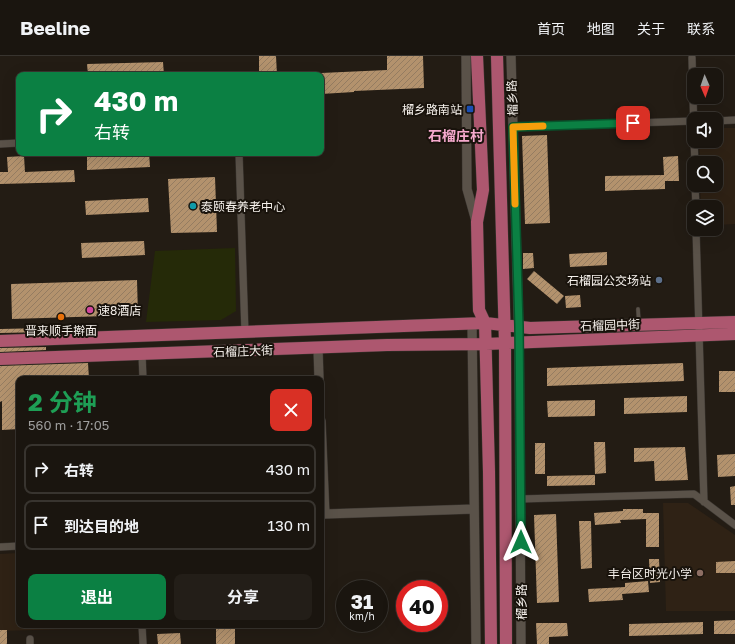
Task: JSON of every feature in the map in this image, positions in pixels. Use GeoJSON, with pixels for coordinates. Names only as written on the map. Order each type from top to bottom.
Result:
{"type":"FeatureCollection","features":[{"type":"Feature","properties":{"kind":"main road"},"geometry":{"type":"LineString","coordinates":[[477,56],[483,190],[477,222],[479,310],[485,323],[486,344],[491,644]]}},
{"type":"Feature","properties":{"kind":"main road","name":"榴乡路"},"geometry":{"type":"LineString","coordinates":[[496,56],[505,343],[506,644]]}},
{"type":"Feature","properties":{"kind":"main road","name":"石榴园中街"},"geometry":{"type":"LineString","coordinates":[[485,323],[530,328],[735,322]]}},
{"type":"Feature","properties":{"kind":"main road","name":"石榴庄大街"},"geometry":{"type":"LineString","coordinates":[[0,341],[485,323]]}},
{"type":"Feature","properties":{"kind":"main road","name":"石榴园中街"},"geometry":{"type":"LineString","coordinates":[[486,344],[735,334]]}},
{"type":"Feature","properties":{"kind":"main road","name":"石榴庄大街"},"geometry":{"type":"LineString","coordinates":[[0,359],[486,344]]}},
{"type":"Feature","properties":{"kind":"street"},"geometry":{"type":"LineString","coordinates":[[466,56],[467,189],[477,222]]}},
{"type":"Feature","properties":{"kind":"street","name":"榴乡路"},"geometry":{"type":"LineString","coordinates":[[511,56],[519,326],[521,644]]}},
{"type":"Feature","properties":{"kind":"street"},"geometry":{"type":"LineString","coordinates":[[692,58],[694,112]]}},
{"type":"Feature","properties":{"kind":"street"},"geometry":{"type":"LineString","coordinates":[[723,121],[735,120]]}},
{"type":"Feature","properties":{"kind":"street"},"geometry":{"type":"LineString","coordinates":[[513,127],[687,121]]}},
{"type":"Feature","properties":{"kind":"street"},"geometry":{"type":"LineString","coordinates":[[0,144],[16,143]]}},
{"type":"Feature","properties":{"kind":"street"},"geometry":{"type":"LineString","coordinates":[[239,156],[245,333]]}},
{"type":"Feature","properties":{"kind":"street"},"geometry":{"type":"LineString","coordinates":[[696,236],[704,502]]}},
{"type":"Feature","properties":{"kind":"street"},"geometry":{"type":"LineString","coordinates":[[472,323],[476,644]]}},
{"type":"Feature","properties":{"kind":"street"},"geometry":{"type":"LineString","coordinates":[[318,348],[319,376]]}},
{"type":"Feature","properties":{"kind":"street"},"geometry":{"type":"LineString","coordinates":[[142,354],[143,376]]}},
{"type":"Feature","properties":{"kind":"street"},"geometry":{"type":"LineString","coordinates":[[324,491],[325,514],[474,509]]}},
{"type":"Feature","properties":{"kind":"street"},"geometry":{"type":"LineString","coordinates":[[520,499],[694,494],[735,525]]}},
{"type":"Feature","properties":{"kind":"street"},"geometry":{"type":"LineString","coordinates":[[0,547],[16,546]]}},
{"type":"Feature","properties":{"kind":"street"},"geometry":{"type":"LineString","coordinates":[[142,628],[143,644]]}},
{"type":"Feature","properties":{"kind":"lane"},"geometry":{"type":"LineString","coordinates":[[638,309],[640,338]]}},
{"type":"Feature","properties":{"kind":"shaded area"},"geometry":{"type":"Polygon","coordinates":[[[723,128],[735,128],[735,224],[723,225],[723,200],[701,200],[700,192],[723,192],[723,156],[700,156],[699,148],[723,148],[723,128]]]}},
{"type":"Feature","properties":{"kind":"shaded area","name":"丰台区时光小学"},"geometry":{"type":"Polygon","coordinates":[[[663,503],[688,503],[735,535],[735,611],[666,611],[663,503]]]}},
{"type":"Feature","properties":{"kind":"shaded area"},"geometry":{"type":"Polygon","coordinates":[[[16,553],[16,628],[102,628],[0,631],[0,554],[16,553]]]}},
{"type":"Feature","properties":{"kind":"green space"},"geometry":{"type":"Polygon","coordinates":[[[235,248],[236,311],[221,320],[146,322],[155,251],[235,248]]]}},
{"type":"Feature","properties":{"kind":"building"},"geometry":{"type":"Polygon","coordinates":[[[259,56],[276,56],[277,72],[259,72],[259,56]]]}},
{"type":"Feature","properties":{"kind":"building"},"geometry":{"type":"Polygon","coordinates":[[[387,56],[423,56],[424,88],[324,94],[324,73],[387,70],[387,56]]]}},
{"type":"Feature","properties":{"kind":"building"},"geometry":{"type":"Polygon","coordinates":[[[163,62],[164,72],[88,72],[87,64],[163,62]]]}},
{"type":"Feature","properties":{"kind":"building"},"geometry":{"type":"Polygon","coordinates":[[[547,135],[550,223],[525,224],[522,136],[547,135]]]}},
{"type":"Feature","properties":{"kind":"building"},"geometry":{"type":"Polygon","coordinates":[[[24,156],[25,172],[74,170],[75,182],[0,184],[0,172],[8,172],[7,157],[24,156]]]}},
{"type":"Feature","properties":{"kind":"building"},"geometry":{"type":"Polygon","coordinates":[[[87,156],[149,156],[150,167],[87,170],[87,156]]]}},
{"type":"Feature","properties":{"kind":"building"},"geometry":{"type":"Polygon","coordinates":[[[678,156],[679,181],[665,181],[665,189],[605,191],[605,176],[664,175],[663,157],[678,156]]]}},
{"type":"Feature","properties":{"kind":"building","name":"泰颐春养老中心"},"geometry":{"type":"Polygon","coordinates":[[[215,177],[217,232],[171,233],[168,179],[215,177]]]}},
{"type":"Feature","properties":{"kind":"building"},"geometry":{"type":"Polygon","coordinates":[[[148,198],[149,212],[86,215],[85,201],[148,198]]]}},
{"type":"Feature","properties":{"kind":"building"},"geometry":{"type":"Polygon","coordinates":[[[144,241],[145,255],[82,258],[81,243],[144,241]]]}},
{"type":"Feature","properties":{"kind":"building"},"geometry":{"type":"Polygon","coordinates":[[[607,252],[607,265],[570,267],[569,254],[607,252]]]}},
{"type":"Feature","properties":{"kind":"building"},"geometry":{"type":"Polygon","coordinates":[[[523,253],[533,253],[534,268],[523,269],[523,253]]]}},
{"type":"Feature","properties":{"kind":"building"},"geometry":{"type":"Polygon","coordinates":[[[534,271],[564,296],[557,304],[527,279],[534,271]]]}},
{"type":"Feature","properties":{"kind":"building"},"geometry":{"type":"Polygon","coordinates":[[[137,280],[138,315],[12,319],[11,284],[137,280]]]}},
{"type":"Feature","properties":{"kind":"building"},"geometry":{"type":"Polygon","coordinates":[[[580,295],[581,307],[566,308],[565,296],[580,295]]]}},
{"type":"Feature","properties":{"kind":"building"},"geometry":{"type":"Polygon","coordinates":[[[45,328],[46,332],[0,333],[0,329],[45,328]]]}},
{"type":"Feature","properties":{"kind":"building"},"geometry":{"type":"Polygon","coordinates":[[[46,347],[46,350],[0,352],[0,348],[46,347]]]}},
{"type":"Feature","properties":{"kind":"building"},"geometry":{"type":"Polygon","coordinates":[[[88,363],[89,376],[16,376],[16,429],[2,430],[0,366],[88,363]]]}},
{"type":"Feature","properties":{"kind":"building"},"geometry":{"type":"Polygon","coordinates":[[[683,363],[684,381],[547,386],[547,368],[683,363]]]}},
{"type":"Feature","properties":{"kind":"building"},"geometry":{"type":"Polygon","coordinates":[[[719,371],[735,371],[735,392],[719,392],[719,371]]]}},
{"type":"Feature","properties":{"kind":"building"},"geometry":{"type":"Polygon","coordinates":[[[687,396],[687,412],[624,414],[624,398],[687,396]]]}},
{"type":"Feature","properties":{"kind":"building"},"geometry":{"type":"Polygon","coordinates":[[[595,400],[595,416],[548,417],[547,401],[595,400]]]}},
{"type":"Feature","properties":{"kind":"building"},"geometry":{"type":"Polygon","coordinates":[[[594,442],[605,442],[606,473],[595,474],[594,442]]]}},
{"type":"Feature","properties":{"kind":"building"},"geometry":{"type":"Polygon","coordinates":[[[535,443],[545,443],[545,474],[535,474],[535,443]]]}},
{"type":"Feature","properties":{"kind":"building"},"geometry":{"type":"Polygon","coordinates":[[[685,447],[688,480],[655,481],[654,461],[634,462],[634,448],[685,447]]]}},
{"type":"Feature","properties":{"kind":"building"},"geometry":{"type":"Polygon","coordinates":[[[735,454],[735,476],[718,477],[717,455],[735,454]]]}},
{"type":"Feature","properties":{"kind":"building"},"geometry":{"type":"Polygon","coordinates":[[[595,475],[595,485],[547,486],[547,476],[595,475]]]}},
{"type":"Feature","properties":{"kind":"building"},"geometry":{"type":"Polygon","coordinates":[[[735,486],[735,505],[731,505],[730,487],[735,486]]]}},
{"type":"Feature","properties":{"kind":"building"},"geometry":{"type":"Polygon","coordinates":[[[623,509],[643,509],[643,513],[659,513],[659,547],[646,547],[646,519],[620,520],[621,523],[595,525],[594,513],[623,511],[623,509]]]}},
{"type":"Feature","properties":{"kind":"building"},"geometry":{"type":"Polygon","coordinates":[[[556,514],[559,602],[537,603],[534,515],[556,514]]]}},
{"type":"Feature","properties":{"kind":"building"},"geometry":{"type":"Polygon","coordinates":[[[579,521],[591,521],[592,568],[581,569],[579,521]]]}},
{"type":"Feature","properties":{"kind":"building"},"geometry":{"type":"Polygon","coordinates":[[[649,559],[659,559],[660,582],[650,583],[649,559]]]}},
{"type":"Feature","properties":{"kind":"building"},"geometry":{"type":"Polygon","coordinates":[[[735,561],[735,573],[716,573],[716,562],[735,561]]]}},
{"type":"Feature","properties":{"kind":"building"},"geometry":{"type":"Polygon","coordinates":[[[648,581],[649,592],[622,594],[623,600],[589,602],[588,589],[625,587],[625,583],[648,581]]]}},
{"type":"Feature","properties":{"kind":"building"},"geometry":{"type":"Polygon","coordinates":[[[735,620],[735,634],[714,634],[714,621],[735,620]]]}},
{"type":"Feature","properties":{"kind":"building"},"geometry":{"type":"Polygon","coordinates":[[[703,622],[703,634],[629,636],[629,624],[703,622]]]}},
{"type":"Feature","properties":{"kind":"building"},"geometry":{"type":"Polygon","coordinates":[[[536,623],[567,623],[568,636],[549,637],[549,644],[537,644],[536,623]]]}},
{"type":"Feature","properties":{"kind":"building"},"geometry":{"type":"Polygon","coordinates":[[[216,628],[235,628],[235,644],[216,644],[216,628]]]}},
{"type":"Feature","properties":{"kind":"building"},"geometry":{"type":"Polygon","coordinates":[[[0,630],[7,630],[7,644],[0,644],[0,630]]]}},
{"type":"Feature","properties":{"kind":"building"},"geometry":{"type":"Polygon","coordinates":[[[180,633],[181,644],[158,644],[157,634],[180,633]]]}},
{"type":"Feature","properties":{"kind":"slow traffic"},"geometry":{"type":"LineString","coordinates":[[515,204],[513,127],[543,126]]}},
{"type":"Feature","properties":{"kind":"place","name":"榴乡路南站"},"geometry":{"type":"Point","coordinates":[470,109]}},
{"type":"Feature","properties":{"kind":"place","name":"泰颐春养老中心"},"geometry":{"type":"Point","coordinates":[193,206]}},
{"type":"Feature","properties":{"kind":"place","name":"石榴园公交场站"},"geometry":{"type":"Point","coordinates":[659,280]}},
{"type":"Feature","properties":{"kind":"place","name":"速8酒店"},"geometry":{"type":"Point","coordinates":[90,310]}},
{"type":"Feature","properties":{"kind":"place","name":"晋来顺手擀面"},"geometry":{"type":"Point","coordinates":[61,317]}},
{"type":"Feature","properties":{"kind":"place","name":"丰台区时光小学"},"geometry":{"type":"Point","coordinates":[700,573]}},
{"type":"Feature","properties":{"kind":"district","name":"石榴庄村"},"geometry":{"type":"Point","coordinates":[456,135]}},
{"type":"Feature","properties":{"kind":"route"},"geometry":{"type":"LineString","coordinates":[[521,542],[519,326],[513,127],[633,123]]}}]}
